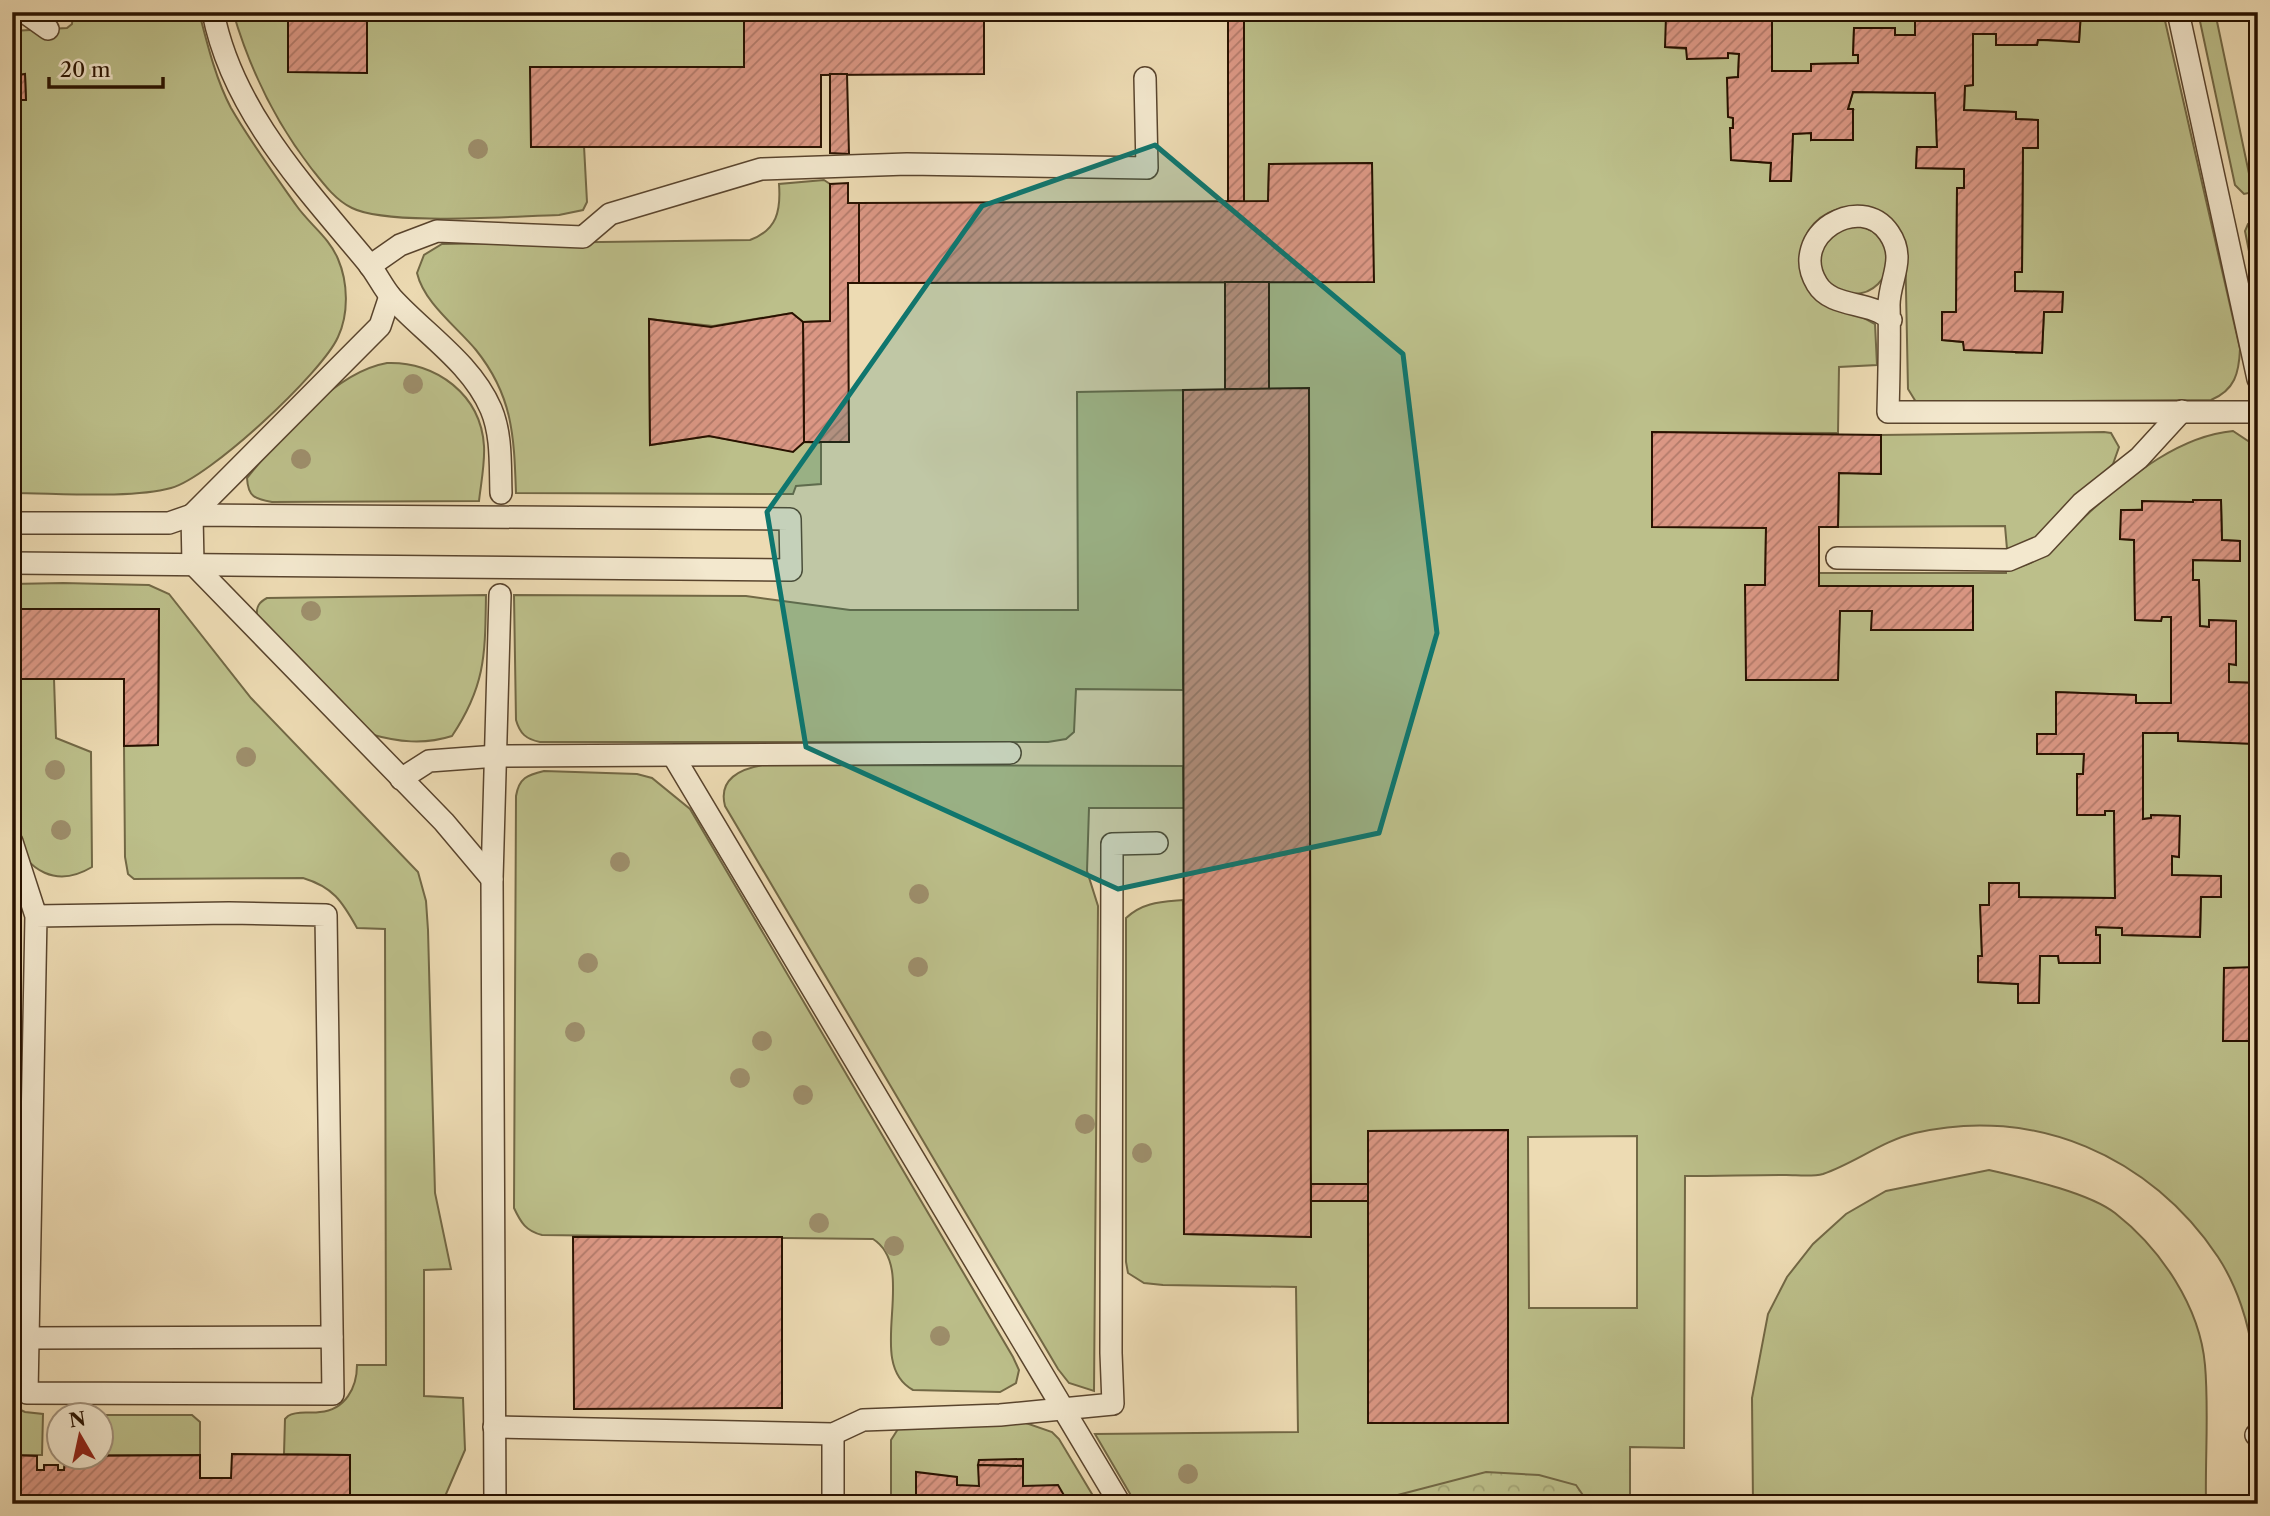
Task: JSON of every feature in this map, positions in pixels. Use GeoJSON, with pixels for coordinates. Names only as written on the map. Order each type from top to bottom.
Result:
{"type":"FeatureCollection","features":[{"type":"Feature","properties":{"kind":"lane"},"geometry":{"type":"LineString","coordinates":[[24,12],[48,29]]}},
{"type":"Feature","properties":{"kind":"lane"},"geometry":{"type":"LineString","coordinates":[[214,12],[238,85],[270,143],[370,266],[390,296],[463,365],[491,408],[499,442],[501,493]]}},
{"type":"Feature","properties":{"kind":"lane"},"geometry":{"type":"LineString","coordinates":[[2178,12],[2258,379]]}},
{"type":"Feature","properties":{"kind":"lane"},"geometry":{"type":"LineString","coordinates":[[370,266],[400,245],[437,231],[583,237],[611,214],[761,169],[907,164],[1147,168],[1145,78]]}},
{"type":"Feature","properties":{"kind":"lane"},"geometry":{"type":"LineString","coordinates":[[1891,320],[1874,307],[1835,298],[1818,287],[1810,259],[1822,230],[1840,219],[1862,217],[1873,220],[1888,232],[1896,255],[1897,274],[1889,305],[1891,320],[1888,412],[2258,412]]}},
{"type":"Feature","properties":{"kind":"lane"},"geometry":{"type":"LineString","coordinates":[[390,296],[380,326],[192,515],[193,564],[444,822],[492,879]]}},
{"type":"Feature","properties":{"kind":"lane"},"geometry":{"type":"LineString","coordinates":[[1837,558],[2009,560],[2042,546],[2082,503],[2139,458],[2182,411]]}},
{"type":"Feature","properties":{"kind":"lane"},"geometry":{"type":"LineString","coordinates":[[12,523],[169,523],[192,515],[790,519],[791,570],[12,563]]}},
{"type":"Feature","properties":{"kind":"lane"},"geometry":{"type":"LineString","coordinates":[[495,1504],[492,879],[500,595]]}},
{"type":"Feature","properties":{"kind":"lane"},"geometry":{"type":"LineString","coordinates":[[401,779],[429,761],[497,756],[1010,753]]}},
{"type":"Feature","properties":{"kind":"lane"},"geometry":{"type":"LineString","coordinates":[[674,757],[1120,1504]]}},
{"type":"Feature","properties":{"kind":"lane"},"geometry":{"type":"LineString","coordinates":[[12,842],[36,916],[31,1338],[27,1393],[333,1394],[326,915],[229,913],[36,916]]}},
{"type":"Feature","properties":{"kind":"lane"},"geometry":{"type":"LineString","coordinates":[[494,1427],[833,1434],[863,1420],[1000,1415],[1114,1404],[1111,1353],[1112,844],[1157,843]]}},
{"type":"Feature","properties":{"kind":"lane"},"geometry":{"type":"LineString","coordinates":[[31,1338],[332,1337]]}},
{"type":"Feature","properties":{"kind":"lane"},"geometry":{"type":"LineString","coordinates":[[833,1434],[833,1504]]}},
{"type":"Feature","properties":{"kind":"highlighted area"},"geometry":{"type":"Polygon","coordinates":[[[1155,145],[1403,354],[1437,633],[1379,833],[1118,889],[806,747],[767,512],[982,206],[1155,145]]]}},
{"type":"Feature","properties":{"kind":"green space"},"geometry":{"type":"Polygon","coordinates":[[[73,12],[199,12],[216,73],[231,108],[301,212],[329,244],[338,259],[344,278],[346,298],[342,328],[328,353],[263,422],[211,465],[171,488],[115,494],[12,493],[12,100],[26,99],[25,75],[18,75],[12,59],[12,31],[67,28],[72,24],[73,12]]]}},
{"type":"Feature","properties":{"kind":"green space"},"geometry":{"type":"Polygon","coordinates":[[[233,12],[744,12],[744,67],[531,67],[531,146],[584,146],[587,202],[583,210],[559,215],[483,218],[393,217],[369,214],[346,205],[315,173],[286,132],[264,94],[233,12]]]}},
{"type":"Feature","properties":{"kind":"green space"},"geometry":{"type":"Polygon","coordinates":[[[1244,12],[1681,12],[1681,15],[1666,16],[1666,47],[1739,54],[1738,77],[1727,78],[1733,118],[1731,160],[1771,163],[1770,181],[1791,181],[1793,134],[1811,133],[1811,140],[1853,110],[1848,109],[1853,92],[1935,93],[1937,147],[1917,147],[1916,168],[1964,169],[1964,188],[1957,189],[1956,312],[1942,313],[1943,340],[1963,342],[1965,350],[2042,352],[2044,312],[2062,312],[2063,293],[2015,291],[2015,272],[2022,271],[2023,148],[2038,148],[2038,120],[2016,119],[2015,112],[1964,110],[1965,86],[1973,85],[1973,34],[1996,34],[1997,45],[2037,45],[2038,40],[2079,42],[2081,12],[2163,12],[2240,349],[2237,373],[2226,391],[2211,400],[1916,402],[1908,389],[1905,241],[1893,225],[1877,214],[1861,208],[1844,208],[1828,213],[1814,223],[1805,239],[1800,260],[1860,316],[1875,324],[1877,365],[1839,367],[1838,433],[1653,432],[1652,526],[1766,528],[1765,585],[1746,585],[1746,680],[1837,680],[1840,611],[1872,611],[1872,630],[1973,630],[1972,586],[1819,586],[1819,573],[2006,573],[2006,569],[2020,567],[2044,555],[2124,483],[2176,449],[2213,434],[2233,431],[2251,443],[2258,458],[2258,683],[2229,682],[2229,664],[2236,664],[2236,621],[2209,620],[2209,627],[2200,626],[2199,581],[2193,580],[2193,560],[2240,561],[2240,541],[2222,540],[2221,501],[2122,510],[2120,539],[2134,540],[2135,620],[2161,621],[2162,617],[2171,617],[2171,703],[2136,703],[2136,695],[2056,692],[2056,734],[2037,735],[2037,754],[2084,754],[2083,774],[2077,774],[2077,815],[2105,815],[2105,811],[2114,811],[2115,898],[2019,897],[2019,883],[1989,883],[1989,905],[1980,905],[1982,956],[1978,957],[1978,982],[2018,984],[2019,1003],[2038,1003],[2040,956],[2058,956],[2059,963],[2099,963],[2100,935],[2096,935],[2096,927],[2122,928],[2122,935],[2200,937],[2201,897],[2221,897],[2221,877],[2172,875],[2172,856],[2178,857],[2180,816],[2151,815],[2151,818],[2143,819],[2143,733],[2178,733],[2178,740],[2255,744],[2258,704],[2258,967],[2224,969],[2223,1040],[2258,1041],[2258,1404],[2254,1393],[2249,1331],[2231,1280],[2218,1257],[2191,1222],[2159,1191],[2124,1166],[2086,1147],[2046,1133],[2003,1126],[1959,1126],[1903,1137],[1819,1175],[1685,1176],[1684,1448],[1630,1447],[1630,1504],[1136,1504],[1095,1434],[1298,1432],[1296,1287],[1163,1285],[1144,1283],[1128,1273],[1126,918],[1153,904],[1183,900],[1184,1234],[1310,1237],[1311,1201],[1368,1201],[1369,1422],[1508,1422],[1507,1130],[1368,1131],[1368,1184],[1311,1184],[1269,389],[1269,282],[1373,282],[1371,163],[1269,164],[1268,201],[1244,202],[1244,12]],[[1637,1136],[1528,1137],[1529,1308],[1637,1308],[1637,1136]]]}},
{"type":"Feature","properties":{"kind":"green space"},"geometry":{"type":"Polygon","coordinates":[[[1791,12],[1915,12],[1915,35],[1895,35],[1894,28],[1854,28],[1853,55],[1858,55],[1858,63],[1812,64],[1811,71],[1772,71],[1772,17],[1791,16],[1791,12]]]}},
{"type":"Feature","properties":{"kind":"green space"},"geometry":{"type":"Polygon","coordinates":[[[2198,12],[2215,12],[2251,183],[2258,183],[2258,191],[2244,194],[2235,185],[2198,12]]]}},
{"type":"Feature","properties":{"kind":"green space"},"geometry":{"type":"Polygon","coordinates":[[[824,180],[830,184],[830,321],[803,322],[792,313],[713,326],[649,319],[650,445],[709,436],[793,451],[804,442],[821,443],[821,484],[796,486],[793,494],[516,493],[512,435],[498,384],[476,350],[426,294],[417,273],[424,255],[442,244],[750,240],[772,225],[778,211],[779,184],[824,180]]]}},
{"type":"Feature","properties":{"kind":"green space"},"geometry":{"type":"Polygon","coordinates":[[[2258,219],[2258,297],[2245,231],[2248,224],[2258,219]]]}},
{"type":"Feature","properties":{"kind":"green space"},"geometry":{"type":"Polygon","coordinates":[[[1854,226],[1867,229],[1878,236],[1885,247],[1888,260],[1885,273],[1878,284],[1867,291],[1854,294],[1841,291],[1830,284],[1823,273],[1820,260],[1823,247],[1830,236],[1841,229],[1854,226]]]}},
{"type":"Feature","properties":{"kind":"green space"},"geometry":{"type":"Polygon","coordinates":[[[387,363],[422,368],[453,385],[465,397],[481,428],[484,446],[479,501],[272,502],[261,500],[251,493],[247,478],[310,408],[347,379],[387,363]]]}},
{"type":"Feature","properties":{"kind":"green space"},"geometry":{"type":"Polygon","coordinates":[[[1183,390],[1183,690],[1076,689],[1074,732],[1066,739],[1048,742],[540,742],[527,737],[519,729],[516,720],[514,595],[746,596],[850,610],[1078,610],[1077,392],[1183,390]]]}},
{"type":"Feature","properties":{"kind":"green space"},"geometry":{"type":"Polygon","coordinates":[[[2111,433],[2119,447],[2113,464],[2028,546],[2007,549],[2005,526],[1838,527],[1839,473],[1881,474],[1881,435],[2111,433]]]}},
{"type":"Feature","properties":{"kind":"green space"},"geometry":{"type":"Polygon","coordinates":[[[12,584],[149,585],[169,594],[251,698],[418,872],[426,901],[428,930],[435,1193],[451,1269],[424,1270],[424,1396],[463,1398],[465,1450],[443,1501],[350,1504],[350,1455],[284,1454],[285,1419],[288,1416],[336,1407],[352,1389],[357,1365],[386,1365],[385,929],[357,928],[336,896],[303,878],[134,879],[128,874],[125,857],[124,746],[158,745],[159,610],[12,609],[12,584]]]}},
{"type":"Feature","properties":{"kind":"green space"},"geometry":{"type":"Polygon","coordinates":[[[486,595],[484,652],[472,701],[452,736],[431,741],[401,741],[370,734],[257,616],[259,605],[267,598],[486,595]]]}},
{"type":"Feature","properties":{"kind":"green space"},"geometry":{"type":"Polygon","coordinates":[[[12,679],[54,679],[56,738],[91,752],[92,867],[79,873],[55,876],[45,873],[26,859],[13,835],[12,679]]]}},
{"type":"Feature","properties":{"kind":"green space"},"geometry":{"type":"Polygon","coordinates":[[[763,765],[1183,766],[1184,808],[1089,808],[1087,871],[1098,906],[1094,1391],[1069,1383],[1058,1369],[725,806],[725,789],[728,782],[746,769],[763,765]]]}},
{"type":"Feature","properties":{"kind":"green space"},"geometry":{"type":"Polygon","coordinates":[[[544,771],[637,774],[652,778],[690,809],[1013,1357],[1019,1370],[1016,1383],[1000,1392],[913,1390],[899,1377],[892,1359],[892,1271],[886,1253],[873,1239],[542,1235],[528,1229],[522,1222],[514,1208],[516,796],[519,785],[525,778],[544,771]]]}},
{"type":"Feature","properties":{"kind":"green space"},"geometry":{"type":"Polygon","coordinates":[[[1989,1170],[2055,1187],[2103,1205],[2132,1227],[2175,1281],[2202,1343],[2207,1399],[2206,1504],[1753,1504],[1752,1398],[1768,1314],[1787,1277],[1813,1244],[1846,1214],[1886,1191],[1989,1170]]]}},
{"type":"Feature","properties":{"kind":"green space"},"geometry":{"type":"Polygon","coordinates":[[[12,1406],[25,1412],[43,1414],[42,1455],[12,1455],[12,1406]]]}},
{"type":"Feature","properties":{"kind":"green space"},"geometry":{"type":"Polygon","coordinates":[[[116,1415],[192,1415],[200,1422],[200,1455],[116,1455],[116,1415]]]}},
{"type":"Feature","properties":{"kind":"green space"},"geometry":{"type":"Polygon","coordinates":[[[913,1423],[1026,1423],[1052,1432],[1059,1439],[1098,1504],[891,1504],[891,1440],[898,1429],[913,1423]]]}},
{"type":"Feature","properties":{"kind":"green space"},"geometry":{"type":"Polygon","coordinates":[[[1486,1472],[1539,1475],[1576,1485],[1589,1504],[1363,1504],[1486,1472]]]}},
{"type":"Feature","properties":{"kind":"building"},"geometry":{"type":"Polygon","coordinates":[[[288,12],[367,12],[367,73],[288,72],[288,12]]]}},
{"type":"Feature","properties":{"kind":"building"},"geometry":{"type":"Polygon","coordinates":[[[744,12],[984,12],[984,74],[821,75],[821,147],[531,147],[530,67],[744,67],[744,12]]]}},
{"type":"Feature","properties":{"kind":"building"},"geometry":{"type":"Polygon","coordinates":[[[1228,12],[1244,12],[1244,202],[1228,201],[1228,12]]]}},
{"type":"Feature","properties":{"kind":"building"},"geometry":{"type":"Polygon","coordinates":[[[1681,12],[1791,12],[1791,16],[1772,17],[1772,71],[1811,71],[1811,64],[1858,63],[1858,55],[1853,55],[1854,28],[1895,28],[1895,35],[1915,35],[1915,12],[2081,12],[2079,42],[2038,40],[2037,45],[1996,45],[1996,34],[1973,34],[1973,85],[1965,86],[1964,110],[2016,112],[2016,119],[2038,120],[2038,148],[2023,148],[2022,272],[2015,272],[2015,291],[2063,292],[2062,312],[2044,312],[2042,353],[1964,350],[1963,342],[1942,340],[1942,312],[1956,312],[1957,188],[1964,188],[1964,169],[1916,168],[1917,147],[1937,147],[1935,93],[1853,92],[1848,109],[1853,109],[1853,140],[1811,140],[1811,133],[1793,134],[1791,181],[1770,181],[1771,163],[1731,160],[1730,128],[1733,128],[1733,118],[1728,117],[1727,78],[1738,77],[1739,54],[1728,53],[1728,58],[1687,59],[1686,48],[1665,47],[1666,16],[1681,15],[1681,12]]]}},
{"type":"Feature","properties":{"kind":"building"},"geometry":{"type":"Polygon","coordinates":[[[12,59],[17,59],[18,75],[25,74],[26,100],[12,100],[12,59]]]}},
{"type":"Feature","properties":{"kind":"building"},"geometry":{"type":"Polygon","coordinates":[[[830,74],[847,74],[849,154],[830,153],[830,74]]]}},
{"type":"Feature","properties":{"kind":"building"},"geometry":{"type":"Polygon","coordinates":[[[1372,163],[1374,282],[859,283],[859,203],[1268,201],[1269,164],[1372,163]]]}},
{"type":"Feature","properties":{"kind":"building"},"geometry":{"type":"Polygon","coordinates":[[[848,183],[848,203],[859,203],[859,283],[848,283],[849,442],[804,442],[803,322],[830,321],[830,184],[848,183]]]}},
{"type":"Feature","properties":{"kind":"building"},"geometry":{"type":"Polygon","coordinates":[[[1225,282],[1269,282],[1269,389],[1225,389],[1225,282]]]}},
{"type":"Feature","properties":{"kind":"building"},"geometry":{"type":"Polygon","coordinates":[[[792,313],[803,322],[804,442],[793,452],[709,436],[650,445],[649,319],[711,327],[792,313]]]}},
{"type":"Feature","properties":{"kind":"building"},"geometry":{"type":"Polygon","coordinates":[[[1309,388],[1311,1237],[1184,1234],[1183,390],[1309,388]]]}},
{"type":"Feature","properties":{"kind":"building"},"geometry":{"type":"Polygon","coordinates":[[[1652,432],[1881,435],[1881,474],[1839,473],[1838,527],[1819,527],[1819,586],[1973,586],[1973,630],[1871,630],[1872,611],[1840,611],[1838,680],[1746,680],[1745,585],[1765,585],[1766,528],[1652,527],[1652,432]]]}},
{"type":"Feature","properties":{"kind":"building"},"geometry":{"type":"Polygon","coordinates":[[[2221,500],[2222,540],[2240,541],[2240,561],[2193,560],[2193,580],[2199,580],[2200,626],[2209,627],[2209,620],[2236,621],[2236,665],[2229,664],[2229,682],[2258,683],[2256,744],[2178,741],[2178,733],[2143,733],[2143,819],[2151,818],[2151,815],[2180,816],[2179,857],[2172,856],[2172,875],[2221,876],[2221,897],[2201,897],[2200,937],[2122,935],[2122,928],[2096,927],[2096,935],[2100,935],[2100,963],[2059,963],[2058,956],[2040,956],[2039,1003],[2018,1003],[2018,984],[1978,982],[1978,956],[1982,956],[1980,905],[1989,905],[1989,883],[2019,883],[2019,897],[2115,898],[2114,811],[2105,811],[2105,815],[2077,815],[2077,774],[2083,774],[2084,754],[2037,754],[2037,734],[2056,734],[2056,692],[2136,695],[2136,703],[2171,703],[2171,617],[2162,617],[2161,621],[2135,620],[2134,540],[2120,539],[2121,510],[2142,510],[2142,501],[2221,500]]]}},
{"type":"Feature","properties":{"kind":"building"},"geometry":{"type":"Polygon","coordinates":[[[12,609],[159,609],[158,745],[124,746],[124,679],[12,679],[12,609]]]}},
{"type":"Feature","properties":{"kind":"building"},"geometry":{"type":"Polygon","coordinates":[[[2258,967],[2258,1041],[2223,1041],[2224,968],[2258,967]]]}},
{"type":"Feature","properties":{"kind":"building"},"geometry":{"type":"Polygon","coordinates":[[[1508,1130],[1508,1423],[1368,1423],[1368,1131],[1508,1130]]]}},
{"type":"Feature","properties":{"kind":"building"},"geometry":{"type":"Polygon","coordinates":[[[1311,1184],[1368,1184],[1368,1201],[1311,1201],[1311,1184]]]}},
{"type":"Feature","properties":{"kind":"building"},"geometry":{"type":"Polygon","coordinates":[[[573,1237],[782,1237],[782,1408],[574,1409],[573,1237]]]}},
{"type":"Feature","properties":{"kind":"building"},"geometry":{"type":"Polygon","coordinates":[[[232,1454],[350,1455],[350,1504],[12,1504],[12,1455],[37,1456],[37,1470],[44,1470],[46,1465],[46,1470],[116,1470],[116,1456],[200,1455],[200,1478],[231,1478],[232,1454]]]}},
{"type":"Feature","properties":{"kind":"building"},"geometry":{"type":"Polygon","coordinates":[[[1023,1459],[1023,1466],[978,1465],[979,1460],[1023,1459]]]}},
{"type":"Feature","properties":{"kind":"building"},"geometry":{"type":"Polygon","coordinates":[[[978,1465],[1023,1466],[1023,1486],[1058,1485],[1069,1504],[916,1504],[916,1472],[957,1477],[957,1485],[979,1486],[978,1465]]]}}]}
